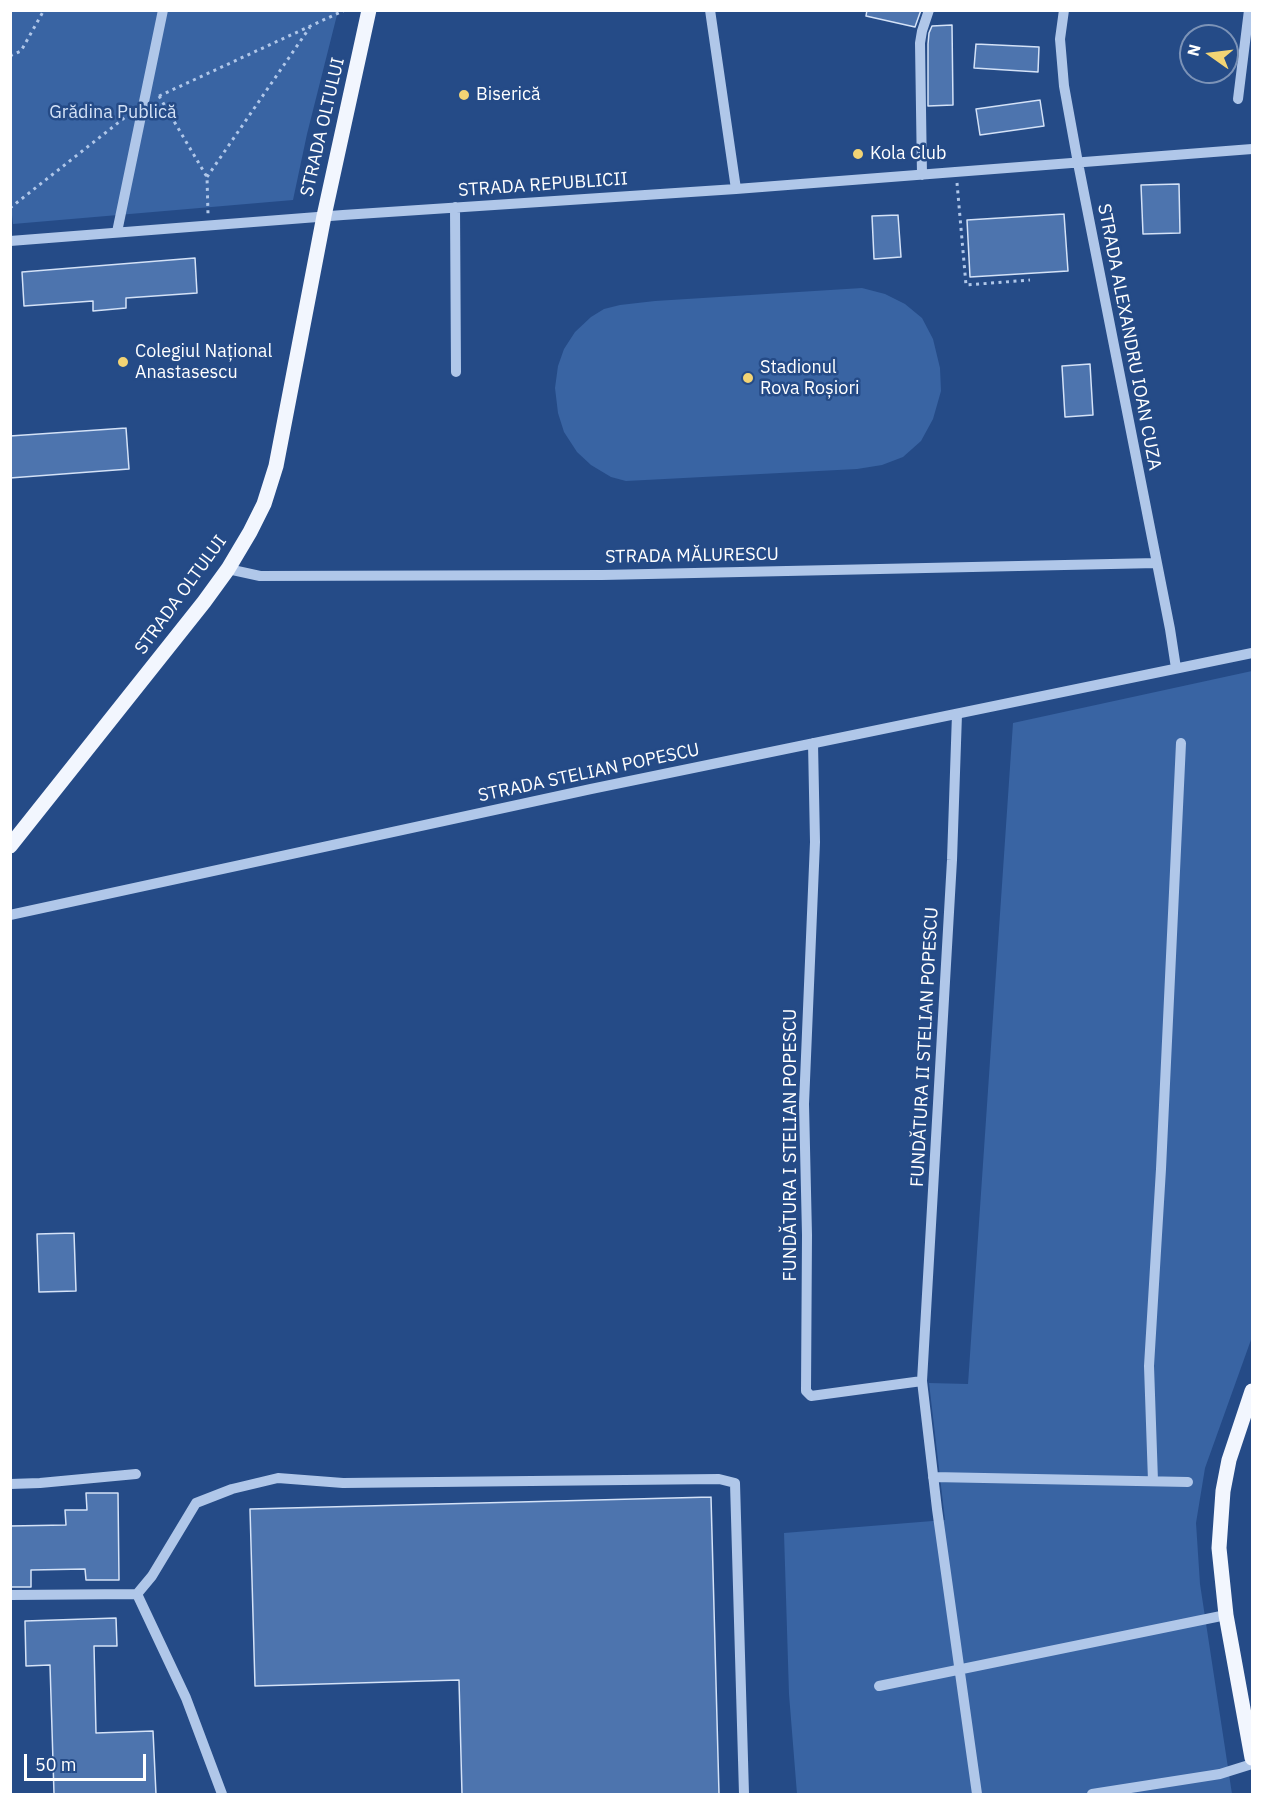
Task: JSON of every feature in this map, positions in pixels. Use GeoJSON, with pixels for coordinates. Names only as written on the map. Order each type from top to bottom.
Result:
{"type":"FeatureCollection","features":[{"type":"Feature","properties":{"kind":"main road","name":"STRADA OLTULUI"},"geometry":{"type":"LineString","coordinates":[[10,846],[204,602],[228,569],[264,504],[276,466],[324,216],[369,10]]}},
{"type":"Feature","properties":{"kind":"main road"},"geometry":{"type":"LineString","coordinates":[[1252,1391],[1232,1450],[1223,1491],[1219,1548],[1226,1615],[1252,1758]]}},
{"type":"Feature","properties":{"kind":"street"},"geometry":{"type":"LineString","coordinates":[[117,232],[164,10]]}},
{"type":"Feature","properties":{"kind":"street"},"geometry":{"type":"LineString","coordinates":[[710,10],[736,189]]}},
{"type":"Feature","properties":{"kind":"street"},"geometry":{"type":"LineString","coordinates":[[922,175],[920,43],[929,10]]}},
{"type":"Feature","properties":{"kind":"street","name":"STRADA ALEXANDRU IOAN CUZA"},"geometry":{"type":"LineString","coordinates":[[1064,10],[1060,39],[1061,58],[1078,163],[1176,668]]}},
{"type":"Feature","properties":{"kind":"street"},"geometry":{"type":"LineString","coordinates":[[1238,99],[1249,10]]}},
{"type":"Feature","properties":{"kind":"street","name":"STRADA REPUBLICII"},"geometry":{"type":"LineString","coordinates":[[10,241],[1252,149]]}},
{"type":"Feature","properties":{"kind":"street"},"geometry":{"type":"LineString","coordinates":[[455,207],[456,372]]}},
{"type":"Feature","properties":{"kind":"street","name":"STRADA MĂLURESCU"},"geometry":{"type":"LineString","coordinates":[[228,569],[260,576],[602,575],[1157,563]]}},
{"type":"Feature","properties":{"kind":"street","name":"STRADA STELIAN POPESCU"},"geometry":{"type":"LineString","coordinates":[[10,915],[591,789],[1252,653]]}},
{"type":"Feature","properties":{"kind":"street","name":"FUNDĂTURA II STELIAN POPESCU"},"geometry":{"type":"LineString","coordinates":[[957,714],[952,860],[922,1381],[977,1794]]}},
{"type":"Feature","properties":{"kind":"street"},"geometry":{"type":"LineString","coordinates":[[1153,1481],[1149,1366],[1161,1169],[1181,742]]}},
{"type":"Feature","properties":{"kind":"street","name":"FUNDĂTURA I STELIAN POPESCU"},"geometry":{"type":"LineString","coordinates":[[813,743],[815,842],[804,1104],[807,1235],[806,1391],[811,1396],[922,1381]]}},
{"type":"Feature","properties":{"kind":"street"},"geometry":{"type":"LineString","coordinates":[[10,1484],[136,1474]]}},
{"type":"Feature","properties":{"kind":"street"},"geometry":{"type":"LineString","coordinates":[[933,1477],[1188,1482]]}},
{"type":"Feature","properties":{"kind":"street"},"geometry":{"type":"LineString","coordinates":[[137,1594],[152,1576],[196,1503],[232,1489],[278,1478],[343,1484],[719,1479],[735,1484],[744,1794]]}},
{"type":"Feature","properties":{"kind":"street"},"geometry":{"type":"LineString","coordinates":[[10,1594],[137,1594]]}},
{"type":"Feature","properties":{"kind":"street"},"geometry":{"type":"LineString","coordinates":[[137,1594],[186,1698],[222,1794]]}},
{"type":"Feature","properties":{"kind":"street"},"geometry":{"type":"LineString","coordinates":[[879,1686],[1226,1615]]}},
{"type":"Feature","properties":{"kind":"street"},"geometry":{"type":"LineString","coordinates":[[1092,1794],[1220,1774],[1252,1764]]}},
{"type":"Feature","properties":{"kind":"path"},"geometry":{"type":"LineString","coordinates":[[10,56],[21,51],[44,10]]}},
{"type":"Feature","properties":{"kind":"path"},"geometry":{"type":"LineString","coordinates":[[10,208],[144,102],[345,10]]}},
{"type":"Feature","properties":{"kind":"path"},"geometry":{"type":"LineString","coordinates":[[207,177],[312,26]]}},
{"type":"Feature","properties":{"kind":"path"},"geometry":{"type":"LineString","coordinates":[[158,96],[207,177],[209,225]]}},
{"type":"Feature","properties":{"kind":"path"},"geometry":{"type":"LineString","coordinates":[[956,172],[966,285],[1030,280]]}},
{"type":"Feature","properties":{"kind":"green space","name":"Grădina Publică"},"geometry":{"type":"Polygon","coordinates":[[[10,11],[338,11],[293,200],[13,224],[10,197],[10,11]]]}},
{"type":"Feature","properties":{"kind":"green space","name":"Stadionul Rova Roșiori"},"geometry":{"type":"Polygon","coordinates":[[[862,288],[885,294],[905,304],[922,318],[933,339],[940,368],[941,391],[933,419],[921,441],[903,457],[882,465],[857,469],[626,481],[611,477],[591,465],[577,452],[564,432],[558,413],[555,388],[558,366],[564,349],[575,332],[591,317],[604,309],[655,301],[862,288]]]}},
{"type":"Feature","properties":{"kind":"green space"},"geometry":{"type":"Polygon","coordinates":[[[1252,671],[1252,1337],[1205,1468],[1196,1523],[1200,1584],[1232,1794],[797,1794],[789,1694],[784,1533],[945,1520],[929,1383],[968,1384],[1013,723],[1252,671]]]}},
{"type":"Feature","properties":{"kind":"building"},"geometry":{"type":"Polygon","coordinates":[[[867,10],[921,10],[915,27],[866,16],[867,10]]]}},
{"type":"Feature","properties":{"kind":"building"},"geometry":{"type":"Polygon","coordinates":[[[952,25],[953,105],[928,106],[929,33],[932,26],[952,25]]]}},
{"type":"Feature","properties":{"kind":"building"},"geometry":{"type":"Polygon","coordinates":[[[976,44],[1039,47],[1038,72],[974,68],[976,44]]]}},
{"type":"Feature","properties":{"kind":"building"},"geometry":{"type":"Polygon","coordinates":[[[1040,100],[1044,126],[980,135],[976,109],[1040,100]]]}},
{"type":"Feature","properties":{"kind":"building"},"geometry":{"type":"Polygon","coordinates":[[[1179,184],[1180,233],[1143,234],[1141,185],[1179,184]]]}},
{"type":"Feature","properties":{"kind":"building"},"geometry":{"type":"Polygon","coordinates":[[[1064,214],[1068,271],[970,277],[967,220],[1064,214]]]}},
{"type":"Feature","properties":{"kind":"building"},"geometry":{"type":"Polygon","coordinates":[[[898,215],[901,257],[874,259],[872,216],[898,215]]]}},
{"type":"Feature","properties":{"kind":"building"},"geometry":{"type":"Polygon","coordinates":[[[195,258],[197,293],[126,298],[126,308],[93,311],[93,301],[24,306],[22,272],[195,258]]]}},
{"type":"Feature","properties":{"kind":"building"},"geometry":{"type":"Polygon","coordinates":[[[1090,364],[1093,415],[1065,417],[1062,366],[1090,364]]]}},
{"type":"Feature","properties":{"kind":"building"},"geometry":{"type":"Polygon","coordinates":[[[126,428],[129,469],[10,478],[10,436],[126,428]]]}},
{"type":"Feature","properties":{"kind":"building"},"geometry":{"type":"Polygon","coordinates":[[[74,1233],[76,1291],[39,1292],[37,1234],[74,1233]]]}},
{"type":"Feature","properties":{"kind":"building"},"geometry":{"type":"Polygon","coordinates":[[[86,1493],[118,1493],[119,1580],[86,1580],[85,1569],[31,1570],[31,1587],[10,1587],[10,1526],[66,1525],[65,1510],[87,1510],[86,1493]]]}},
{"type":"Feature","properties":{"kind":"building"},"geometry":{"type":"Polygon","coordinates":[[[711,1497],[719,1794],[462,1794],[459,1680],[255,1686],[250,1509],[711,1497]]]}},
{"type":"Feature","properties":{"kind":"building"},"geometry":{"type":"Polygon","coordinates":[[[116,1618],[117,1646],[94,1646],[96,1733],[153,1731],[156,1794],[54,1794],[50,1665],[26,1666],[25,1621],[116,1618]]]}},
{"type":"Feature","properties":{"kind":"place","name":"Biserică"},"geometry":{"type":"Point","coordinates":[464,95]}},
{"type":"Feature","properties":{"kind":"place","name":"Kola Club"},"geometry":{"type":"Point","coordinates":[858,154]}},
{"type":"Feature","properties":{"kind":"place","name":"Colegiul Național Anastasescu"},"geometry":{"type":"Point","coordinates":[123,362]}},
{"type":"Feature","properties":{"kind":"place","name":"Stadionul Rova Roșiori"},"geometry":{"type":"Point","coordinates":[748,378]}}]}
